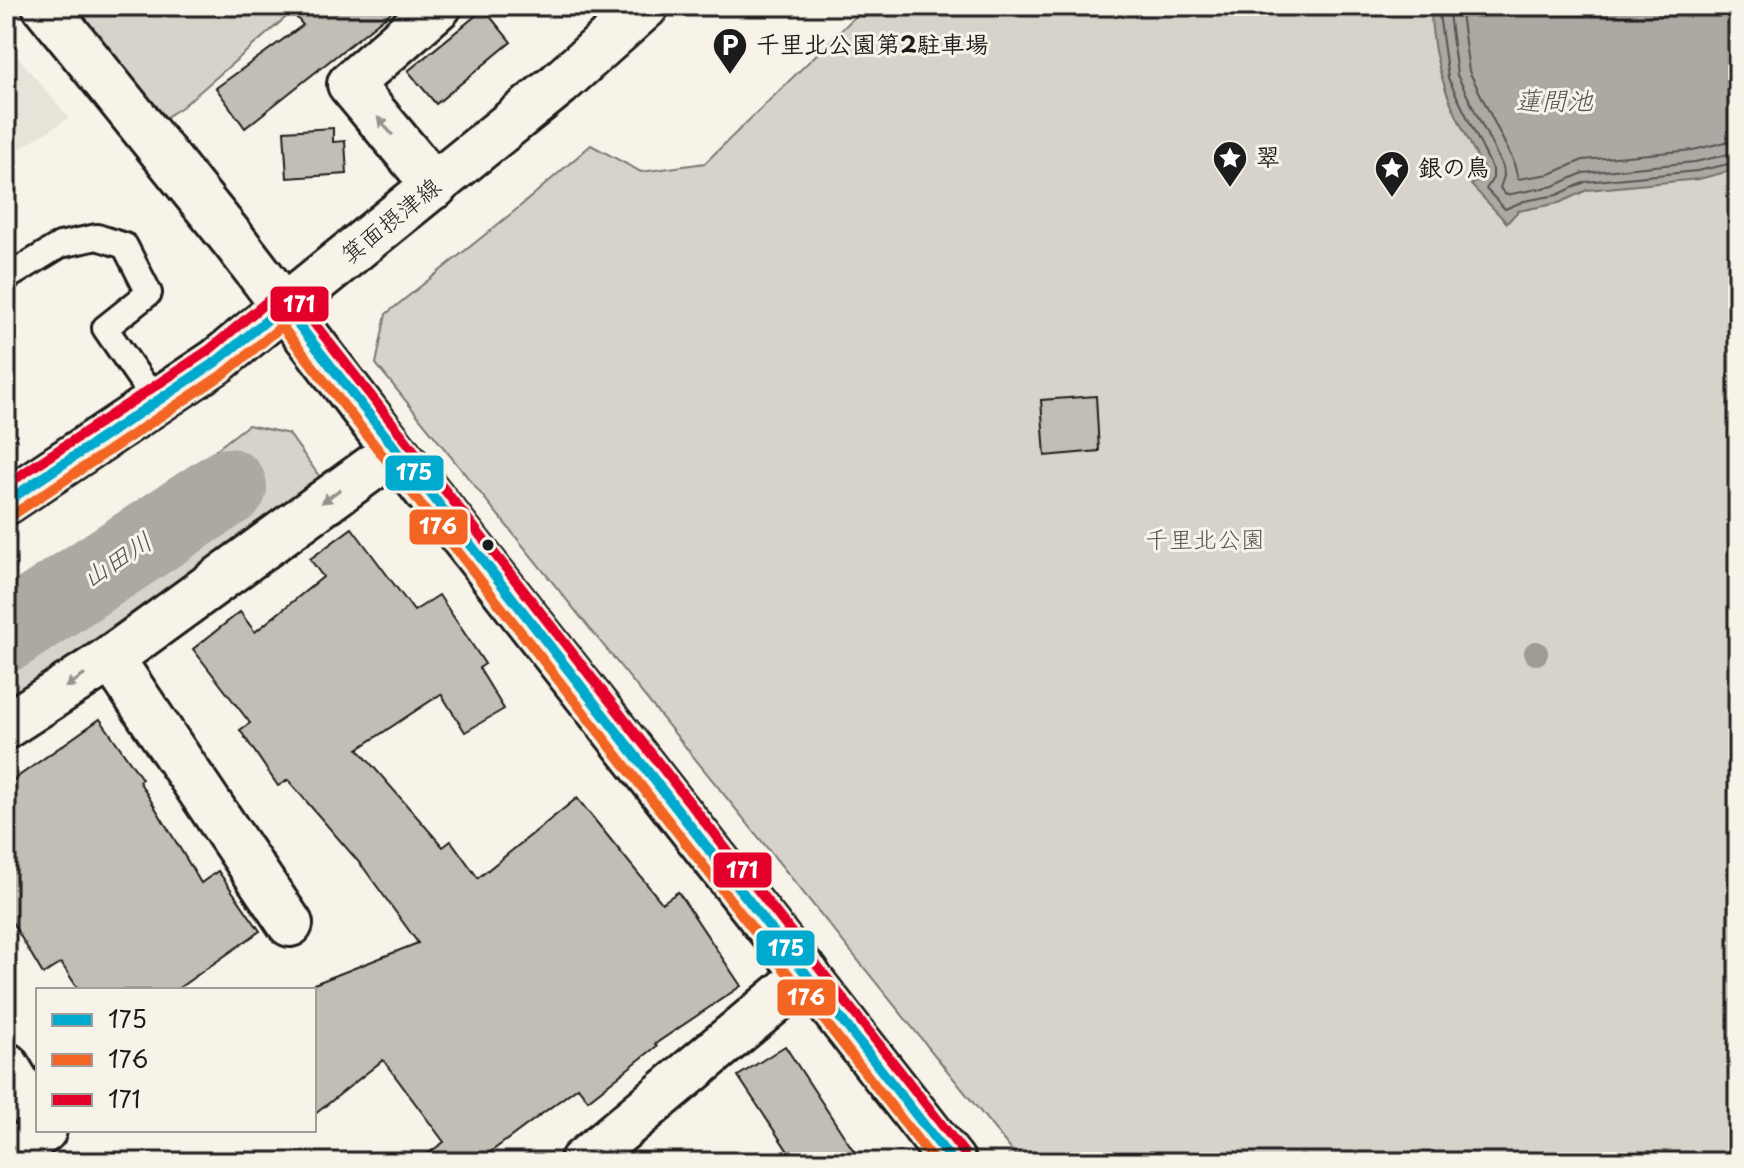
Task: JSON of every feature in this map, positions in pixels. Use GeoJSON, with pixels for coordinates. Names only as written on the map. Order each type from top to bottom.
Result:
{"type":"FeatureCollection","features":[{"type":"Feature","properties":{"kind":"street"},"geometry":{"type":"LineString","coordinates":[[45,6],[284,306],[953,1162]]}},
{"type":"Feature","properties":{"kind":"street"},"geometry":{"type":"LineString","coordinates":[[435,186],[350,84],[439,6]]}},
{"type":"Feature","properties":{"kind":"street","name":"箕面摂津線"},"geometry":{"type":"LineString","coordinates":[[6,502],[217,361],[559,84],[646,6]]}},
{"type":"Feature","properties":{"kind":"street"},"geometry":{"type":"LineString","coordinates":[[6,726],[111,658],[395,451]]}},
{"type":"Feature","properties":{"kind":"street"},"geometry":{"type":"LineString","coordinates":[[111,658],[290,924]]}},
{"type":"Feature","properties":{"kind":"street"},"geometry":{"type":"LineString","coordinates":[[582,1162],[807,974]]}},
{"type":"Feature","properties":{"kind":"street"},"geometry":{"type":"LineString","coordinates":[[6,1065],[36,1115]]}},
{"type":"Feature","properties":{"kind":"street"},"geometry":{"type":"LineString","coordinates":[[6,1159],[41,1132]]}},
{"type":"Feature","properties":{"kind":"lane"},"geometry":{"type":"LineString","coordinates":[[6,278],[60,245],[97,237],[125,246],[149,293],[105,328],[156,402]]}},
{"type":"Feature","properties":{"kind":"shaded area"},"geometry":{"type":"Polygon","coordinates":[[[6,43],[69,118],[6,157],[6,43]]]}},
{"type":"Feature","properties":{"kind":"green space"},"geometry":{"type":"Polygon","coordinates":[[[74,6],[299,6],[182,107],[163,119],[74,6]]]}},
{"type":"Feature","properties":{"kind":"green space","name":"千里北公園"},"geometry":{"type":"Polygon","coordinates":[[[866,6],[1738,6],[1738,1162],[1021,1162],[376,364],[386,314],[591,145],[641,172],[705,163],[866,6]]]}},
{"type":"Feature","properties":{"kind":"green space"},"geometry":{"type":"Polygon","coordinates":[[[248,425],[289,434],[322,480],[6,701],[6,641],[238,490],[213,452],[248,425]]]}},
{"type":"Feature","properties":{"kind":"water","name":"蓮間池"},"geometry":{"type":"Polygon","coordinates":[[[1431,6],[1738,6],[1738,169],[1699,179],[1587,190],[1559,203],[1518,211],[1507,223],[1471,185],[1486,174],[1456,114],[1440,73],[1431,6]]]}},
{"type":"Feature","properties":{"kind":"building"},"geometry":{"type":"Polygon","coordinates":[[[287,6],[399,6],[245,128],[216,88],[303,25],[287,6]]]}},
{"type":"Feature","properties":{"kind":"building"},"geometry":{"type":"Polygon","coordinates":[[[484,9],[511,42],[436,104],[408,71],[484,9]]]}},
{"type":"Feature","properties":{"kind":"building"},"geometry":{"type":"Polygon","coordinates":[[[333,128],[333,142],[345,141],[347,174],[287,178],[284,131],[333,128]]]}},
{"type":"Feature","properties":{"kind":"building"},"geometry":{"type":"Polygon","coordinates":[[[1096,396],[1099,451],[1045,456],[1041,400],[1096,396]]]}},
{"type":"Feature","properties":{"kind":"building"},"geometry":{"type":"Polygon","coordinates":[[[352,528],[414,611],[439,595],[485,664],[479,668],[504,709],[465,732],[441,694],[358,749],[443,847],[451,841],[478,878],[577,798],[662,903],[678,892],[741,986],[655,1044],[657,1046],[588,1100],[578,1087],[477,1162],[416,1162],[444,1142],[383,1060],[316,1113],[314,984],[418,943],[363,867],[288,780],[278,786],[240,730],[250,723],[193,649],[240,612],[255,632],[323,577],[310,559],[352,528]]]}},
{"type":"Feature","properties":{"kind":"building"},"geometry":{"type":"Polygon","coordinates":[[[100,719],[142,779],[139,781],[201,883],[218,871],[260,931],[179,988],[78,988],[61,963],[43,974],[6,912],[6,785],[100,719]]]}},
{"type":"Feature","properties":{"kind":"building"},"geometry":{"type":"Polygon","coordinates":[[[785,1046],[861,1162],[795,1162],[738,1076],[785,1046]]]}},
{"type":"Feature","properties":{"kind":"waterway","name":"山田川"},"geometry":{"type":"LineString","coordinates":[[6,633],[228,487]]}},
{"type":"Feature","properties":{"kind":"transit line","name":"171"},"geometry":{"type":"LineString","coordinates":[[6,485],[209,350],[276,294],[284,292],[292,295],[964,1153]]}},
{"type":"Feature","properties":{"kind":"transit line","name":"175"},"geometry":{"type":"LineString","coordinates":[[284,306],[953,1162]]}},
{"type":"Feature","properties":{"kind":"transit line","name":"175"},"geometry":{"type":"LineString","coordinates":[[6,502],[217,361],[284,306]]}},
{"type":"Feature","properties":{"kind":"transit line","name":"176"},"geometry":{"type":"LineString","coordinates":[[273,315],[935,1162]]}},
{"type":"Feature","properties":{"kind":"transit line","name":"176"},"geometry":{"type":"LineString","coordinates":[[14,514],[225,373],[293,317]]}},
{"type":"Feature","properties":{"kind":"place","name":"千里北公園第2駐車場"},"geometry":{"type":"Point","coordinates":[730,76]}},
{"type":"Feature","properties":{"kind":"place","name":"翠"},"geometry":{"type":"Point","coordinates":[1230,189]}},
{"type":"Feature","properties":{"kind":"place","name":"銀の鳥"},"geometry":{"type":"Point","coordinates":[1392,199]}}]}
